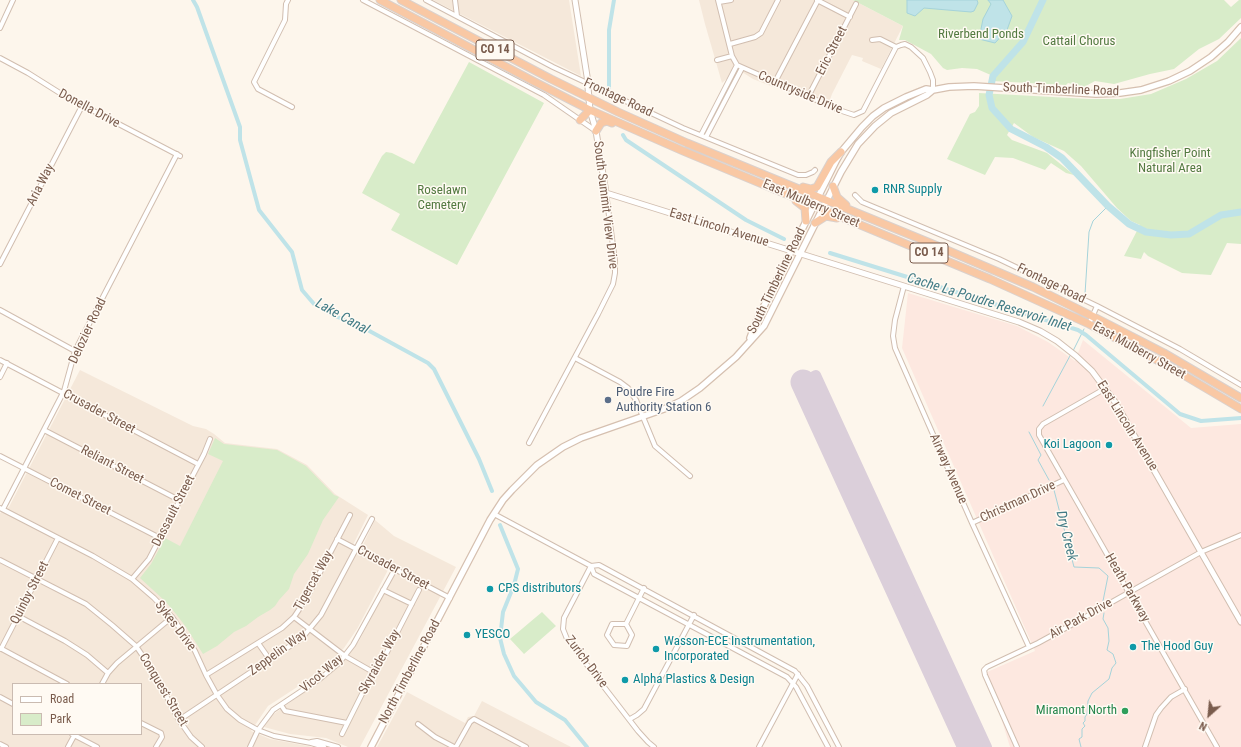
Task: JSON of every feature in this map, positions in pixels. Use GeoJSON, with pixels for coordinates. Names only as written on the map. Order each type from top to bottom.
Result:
{"type":"FeatureCollection","features":[{"type":"Feature","properties":{"kind":"highway","name":"East Mulberry Street"},"geometry":{"type":"LineString","coordinates":[[380,0],[590,110],[721,167],[990,279],[1088,324],[1170,367],[1241,409]]}},
{"type":"Feature","properties":{"kind":"highway","name":"East Mulberry Street"},"geometry":{"type":"LineString","coordinates":[[401,0],[590,98],[680,140],[1033,287],[1164,353],[1241,399]]}},
{"type":"Feature","properties":{"kind":"highway"},"geometry":{"type":"LineString","coordinates":[[580,120],[590,110]]}},
{"type":"Feature","properties":{"kind":"highway"},"geometry":{"type":"LineString","coordinates":[[596,131],[601,122],[606,121],[623,128],[636,130]]}},
{"type":"Feature","properties":{"kind":"highway"},"geometry":{"type":"LineString","coordinates":[[738,164],[763,171],[804,188],[811,189],[818,185],[831,162],[841,152]]}},
{"type":"Feature","properties":{"kind":"highway"},"geometry":{"type":"LineString","coordinates":[[721,167],[732,174],[797,201],[806,211],[806,221]]}},
{"type":"Feature","properties":{"kind":"highway"},"geometry":{"type":"LineString","coordinates":[[833,186],[837,197],[844,204],[908,231],[919,239]]}},
{"type":"Feature","properties":{"kind":"highway"},"geometry":{"type":"LineString","coordinates":[[815,223],[824,217],[834,217],[879,235],[899,240]]}},
{"type":"Feature","properties":{"kind":"main road","name":"South Timberline Road"},"geometry":{"type":"LineString","coordinates":[[748,342],[756,322],[841,152],[862,127],[884,108],[926,89],[933,90],[949,87],[974,86],[1096,94],[1141,90],[1169,81],[1190,71],[1211,57],[1228,42],[1241,27]]}},
{"type":"Feature","properties":{"kind":"main road","name":"South Timberline Road"},"geometry":{"type":"LineString","coordinates":[[494,514],[503,500],[525,475],[556,451],[581,438],[664,409],[700,388],[736,357],[764,326],[833,186],[858,144],[875,126],[896,111],[927,95],[933,90]]}},
{"type":"Feature","properties":{"kind":"main road","name":"North Timberline Road"},"geometry":{"type":"LineString","coordinates":[[371,747],[494,514]]}},
{"type":"Feature","properties":{"kind":"street"},"geometry":{"type":"LineString","coordinates":[[0,28],[13,0]]}},
{"type":"Feature","properties":{"kind":"street"},"geometry":{"type":"LineString","coordinates":[[288,0],[286,4],[285,20],[254,82],[258,89],[292,107]]}},
{"type":"Feature","properties":{"kind":"street"},"geometry":{"type":"LineString","coordinates":[[363,0],[544,95],[596,131]]}},
{"type":"Feature","properties":{"kind":"street","name":"Frontage Road"},"geometry":{"type":"LineString","coordinates":[[426,0],[588,85],[643,110],[798,175],[810,174],[815,170]]}},
{"type":"Feature","properties":{"kind":"street"},"geometry":{"type":"LineString","coordinates":[[455,0],[457,16]]}},
{"type":"Feature","properties":{"kind":"street","name":"South Summit View Drive"},"geometry":{"type":"LineString","coordinates":[[529,443],[606,300],[614,280],[614,252],[606,193],[596,131],[590,110],[590,98],[575,0]]}},
{"type":"Feature","properties":{"kind":"street"},"geometry":{"type":"LineString","coordinates":[[718,1],[731,0]]}},
{"type":"Feature","properties":{"kind":"street"},"geometry":{"type":"LineString","coordinates":[[730,44],[755,37],[761,32],[778,0]]}},
{"type":"Feature","properties":{"kind":"street"},"geometry":{"type":"LineString","coordinates":[[775,82],[818,0],[850,17]]}},
{"type":"Feature","properties":{"kind":"street","name":"Countryside Drive"},"geometry":{"type":"LineString","coordinates":[[718,1],[732,56],[737,65],[850,115],[860,113],[864,109],[896,47]]}},
{"type":"Feature","properties":{"kind":"street","name":"Eric Street"},"geometry":{"type":"LineString","coordinates":[[808,97],[856,4]]}},
{"type":"Feature","properties":{"kind":"street"},"geometry":{"type":"LineString","coordinates":[[872,40],[880,39],[896,47],[906,44],[920,54],[929,68],[933,90]]}},
{"type":"Feature","properties":{"kind":"street"},"geometry":{"type":"LineString","coordinates":[[717,60],[732,56]]}},
{"type":"Feature","properties":{"kind":"street","name":"Donella Drive"},"geometry":{"type":"LineString","coordinates":[[0,58],[28,73],[62,96],[178,155]]}},
{"type":"Feature","properties":{"kind":"street"},"geometry":{"type":"LineString","coordinates":[[701,135],[737,65]]}},
{"type":"Feature","properties":{"kind":"street","name":"Countryside Drive"},"geometry":{"type":"LineString","coordinates":[[706,137],[742,68]]}},
{"type":"Feature","properties":{"kind":"street","name":"Aria Way"},"geometry":{"type":"LineString","coordinates":[[0,264],[82,106]]}},
{"type":"Feature","properties":{"kind":"street","name":"Delozier Road"},"geometry":{"type":"LineString","coordinates":[[1,508],[24,468],[63,393],[75,351],[178,155]]}},
{"type":"Feature","properties":{"kind":"street","name":"East Lincoln Avenue"},"geometry":{"type":"LineString","coordinates":[[606,193],[1019,322],[1040,331],[1057,341],[1092,371],[1106,388],[1241,622]]}},
{"type":"Feature","properties":{"kind":"street","name":"Frontage Road"},"geometry":{"type":"LineString","coordinates":[[855,195],[862,202],[999,259],[1097,306],[1180,348],[1241,385]]}},
{"type":"Feature","properties":{"kind":"street","name":"Airway Avenue"},"geometry":{"type":"LineString","coordinates":[[904,286],[895,320],[893,336],[895,348],[972,523],[1029,647]]}},
{"type":"Feature","properties":{"kind":"street"},"geometry":{"type":"LineString","coordinates":[[1088,324],[1097,306]]}},
{"type":"Feature","properties":{"kind":"street"},"geometry":{"type":"LineString","coordinates":[[0,310],[75,351]]}},
{"type":"Feature","properties":{"kind":"street"},"geometry":{"type":"LineString","coordinates":[[574,358],[628,388],[636,400],[652,441],[657,448],[690,476]]}},
{"type":"Feature","properties":{"kind":"street","name":"Crusader Street"},"geometry":{"type":"LineString","coordinates":[[0,360],[198,464]]}},
{"type":"Feature","properties":{"kind":"street"},"geometry":{"type":"LineString","coordinates":[[0,377],[7,363]]}},
{"type":"Feature","properties":{"kind":"street","name":"Heath Parkway"},"geometry":{"type":"LineString","coordinates":[[1106,388],[1043,424],[1039,429],[1039,435],[1217,747]]}},
{"type":"Feature","properties":{"kind":"street","name":"Reliant Street"},"geometry":{"type":"LineString","coordinates":[[44,430],[179,500]]}},
{"type":"Feature","properties":{"kind":"street","name":"Dassault Street"},"geometry":{"type":"LineString","coordinates":[[132,579],[149,559],[210,439]]}},
{"type":"Feature","properties":{"kind":"street","name":"Comet Street"},"geometry":{"type":"LineString","coordinates":[[0,456],[160,538]]}},
{"type":"Feature","properties":{"kind":"street","name":"Christman Drive"},"geometry":{"type":"LineString","coordinates":[[972,523],[1064,480]]}},
{"type":"Feature","properties":{"kind":"street","name":"Sykes Drive"},"geometry":{"type":"LineString","coordinates":[[1,508],[93,556],[132,579],[154,598],[172,617],[195,651],[217,695],[240,720],[258,730],[274,736],[310,745]]}},
{"type":"Feature","properties":{"kind":"street"},"geometry":{"type":"LineString","coordinates":[[494,514],[591,566],[599,565],[644,588],[791,668],[798,674],[807,686],[839,747]]}},
{"type":"Feature","properties":{"kind":"street","name":"Tigercat Way"},"geometry":{"type":"LineString","coordinates":[[206,675],[282,628],[294,617],[306,600],[350,515]]}},
{"type":"Feature","properties":{"kind":"street","name":"Zeppelin Way"},"geometry":{"type":"LineString","coordinates":[[179,720],[270,660],[311,630],[321,615],[372,519]]}},
{"type":"Feature","properties":{"kind":"street","name":"Air Park Drive"},"geometry":{"type":"LineString","coordinates":[[1018,747],[985,675],[984,670],[987,667],[1029,647],[1201,552],[1241,536]]}},
{"type":"Feature","properties":{"kind":"street","name":"Quinby Street"},"geometry":{"type":"LineString","coordinates":[[0,648],[58,538]]}},
{"type":"Feature","properties":{"kind":"street","name":"Crusader Street"},"geometry":{"type":"LineString","coordinates":[[337,539],[450,598]]}},
{"type":"Feature","properties":{"kind":"street","name":"Conquest Street"},"geometry":{"type":"LineString","coordinates":[[0,560],[86,604],[136,646],[153,671],[179,720],[191,737],[202,747]]}},
{"type":"Feature","properties":{"kind":"street"},"geometry":{"type":"LineString","coordinates":[[591,566],[594,574],[787,677],[796,686],[828,747]]}},
{"type":"Feature","properties":{"kind":"street","name":"Zurich Drive"},"geometry":{"type":"LineString","coordinates":[[591,566],[564,618],[563,629],[567,638],[648,742],[654,747]]}},
{"type":"Feature","properties":{"kind":"street","name":"Vicot Way"},"geometry":{"type":"LineString","coordinates":[[250,747],[258,730],[273,710],[321,678],[339,663],[353,645],[394,569]]}},
{"type":"Feature","properties":{"kind":"street"},"geometry":{"type":"LineString","coordinates":[[626,624],[644,588]]}},
{"type":"Feature","properties":{"kind":"street"},"geometry":{"type":"LineString","coordinates":[[383,590],[412,604]]}},
{"type":"Feature","properties":{"kind":"street","name":"Skyraider Way"},"geometry":{"type":"LineString","coordinates":[[342,734],[374,672],[384,658],[419,590]]}},
{"type":"Feature","properties":{"kind":"street"},"geometry":{"type":"LineString","coordinates":[[630,719],[644,709],[694,615]]}},
{"type":"Feature","properties":{"kind":"street"},"geometry":{"type":"LineString","coordinates":[[18,616],[65,641],[87,655],[108,673]]}},
{"type":"Feature","properties":{"kind":"street"},"geometry":{"type":"LineString","coordinates":[[103,683],[108,673],[136,646],[172,617]]}},
{"type":"Feature","properties":{"kind":"street"},"geometry":{"type":"LineString","coordinates":[[294,617],[344,656],[374,672]]}},
{"type":"Feature","properties":{"kind":"street"},"geometry":{"type":"LineString","coordinates":[[612,624],[626,624],[632,635],[627,646],[614,645],[607,635],[612,624]]}},
{"type":"Feature","properties":{"kind":"street"},"geometry":{"type":"LineString","coordinates":[[258,643],[270,660]]}},
{"type":"Feature","properties":{"kind":"street"},"geometry":{"type":"LineString","coordinates":[[0,648],[64,683]]}},
{"type":"Feature","properties":{"kind":"street"},"geometry":{"type":"LineString","coordinates":[[759,747],[798,674]]}},
{"type":"Feature","properties":{"kind":"street"},"geometry":{"type":"LineString","coordinates":[[1145,747],[1156,715],[1171,697],[1185,689]]}},
{"type":"Feature","properties":{"kind":"street"},"geometry":{"type":"LineString","coordinates":[[0,698],[12,704]]}},
{"type":"Feature","properties":{"kind":"street"},"geometry":{"type":"LineString","coordinates":[[281,705],[285,711],[347,723]]}},
{"type":"Feature","properties":{"kind":"street"},"geometry":{"type":"LineString","coordinates":[[418,724],[435,737],[455,747],[472,720],[477,720],[526,747]]}},
{"type":"Feature","properties":{"kind":"street"},"geometry":{"type":"LineString","coordinates":[[142,723],[161,733],[162,737],[156,747]]}},
{"type":"Feature","properties":{"kind":"street"},"geometry":{"type":"LineString","coordinates":[[68,747],[74,735]]}},
{"type":"Feature","properties":{"kind":"street"},"geometry":{"type":"LineString","coordinates":[[76,735],[96,747]]}},
{"type":"Feature","properties":{"kind":"street"},"geometry":{"type":"LineString","coordinates":[[310,745],[317,740],[338,747]]}},
{"type":"Feature","properties":{"kind":"street"},"geometry":{"type":"LineString","coordinates":[[310,745],[324,747]]}},
{"type":"Feature","properties":{"kind":"shaded area"},"geometry":{"type":"Polygon","coordinates":[[[433,0],[569,0],[581,76],[433,0]]]}},
{"type":"Feature","properties":{"kind":"shaded area"},"geometry":{"type":"Polygon","coordinates":[[[699,0],[853,0],[903,26],[881,69],[862,61],[863,58],[852,55],[832,94],[827,108],[753,79],[734,67],[729,77],[722,83],[699,0]]]}},
{"type":"Feature","properties":{"kind":"shaded area"},"geometry":{"type":"Polygon","coordinates":[[[908,293],[1017,326],[1048,342],[1075,361],[1083,340],[1191,428],[1241,424],[1241,747],[1010,747],[987,672],[1035,651],[902,348],[908,293]]]}},
{"type":"Feature","properties":{"kind":"shaded area"},"geometry":{"type":"Polygon","coordinates":[[[80,370],[193,426],[206,429],[225,443],[277,449],[307,465],[335,494],[368,515],[351,549],[389,568],[357,629],[344,648],[305,682],[268,706],[251,731],[270,739],[313,747],[0,747],[0,513],[9,507],[80,370]]]}},
{"type":"Feature","properties":{"kind":"shaded area"},"geometry":{"type":"Polygon","coordinates":[[[375,520],[394,536],[456,567],[360,747],[348,747],[326,738],[290,734],[264,727],[271,716],[310,688],[342,662],[359,641],[398,566],[362,547],[375,520]]]}},
{"type":"Feature","properties":{"kind":"shaded area"},"geometry":{"type":"Polygon","coordinates":[[[407,692],[465,723],[468,717],[474,716],[482,701],[571,747],[377,747],[407,692]]]}},
{"type":"Feature","properties":{"kind":"green space","name":"Cattail Chorus"},"geometry":{"type":"Polygon","coordinates":[[[853,0],[1224,0],[1231,7],[1241,0],[1241,18],[1219,39],[1199,49],[1174,69],[1114,84],[1095,81],[1084,87],[1068,83],[1066,85],[992,81],[993,76],[977,69],[962,68],[947,70],[943,68],[931,54],[905,40],[899,40],[903,26],[853,0]]]}},
{"type":"Feature","properties":{"kind":"green space","name":"Kingfisher Point Natural Area"},"geometry":{"type":"Polygon","coordinates":[[[1241,38],[1241,244],[1227,243],[1211,275],[1182,273],[1148,256],[1144,252],[1141,259],[1124,256],[1140,225],[1131,221],[1117,208],[1081,166],[1064,151],[1033,137],[1014,123],[1007,135],[1012,140],[1047,153],[1074,175],[1066,173],[1051,163],[1045,170],[1013,158],[995,157],[985,175],[947,159],[970,114],[975,112],[979,106],[979,93],[1089,99],[1120,99],[1151,94],[1186,79],[1217,61],[1241,38]]]}},
{"type":"Feature","properties":{"kind":"green space","name":"Roselawn Cemetery"},"geometry":{"type":"Polygon","coordinates":[[[469,62],[544,103],[457,265],[391,230],[400,214],[362,193],[382,156],[386,152],[392,153],[414,164],[469,62]]]}},
{"type":"Feature","properties":{"kind":"green space"},"geometry":{"type":"Polygon","coordinates":[[[215,438],[224,444],[277,450],[306,466],[334,495],[339,497],[323,520],[308,554],[294,574],[289,589],[275,606],[203,654],[176,614],[165,601],[140,578],[151,564],[165,538],[180,546],[223,461],[208,454],[215,438]]]}},
{"type":"Feature","properties":{"kind":"green space"},"geometry":{"type":"Polygon","coordinates":[[[542,612],[556,626],[524,654],[510,639],[542,612]]]}},
{"type":"Feature","properties":{"kind":"water"},"geometry":{"type":"Polygon","coordinates":[[[907,0],[977,0],[978,3],[974,11],[971,12],[924,8],[915,16],[907,13],[907,0]]]}},
{"type":"Feature","properties":{"kind":"water"},"geometry":{"type":"Polygon","coordinates":[[[988,0],[1003,0],[1012,16],[1007,30],[995,43],[979,39],[983,19],[991,4],[988,0]]]}},
{"type":"Feature","properties":{"kind":"waterway","name":"Lake Canal"},"geometry":{"type":"LineString","coordinates":[[193,0],[197,7],[240,127],[240,140],[259,210],[292,252],[302,290],[314,304],[333,315],[364,328],[428,363],[434,369],[479,459],[492,491]]}},
{"type":"Feature","properties":{"kind":"waterway","name":"Cache La Poudre Reservoir Inlet"},"geometry":{"type":"LineString","coordinates":[[609,90],[609,30],[614,0]]}},
{"type":"Feature","properties":{"kind":"waterway"},"geometry":{"type":"LineString","coordinates":[[1043,0],[1023,42],[993,76],[989,95],[992,108],[1011,129],[1046,147],[1062,158],[1108,206],[1129,224],[1146,232],[1171,235],[1189,234],[1221,215],[1241,212]]}},
{"type":"Feature","properties":{"kind":"waterway","name":"Cache La Poudre Reservoir Inlet"},"geometry":{"type":"LineString","coordinates":[[623,135],[626,140],[746,220],[784,239]]}},
{"type":"Feature","properties":{"kind":"waterway","name":"Dry Creek"},"geometry":{"type":"LineString","coordinates":[[1085,294],[1089,232],[1093,221],[1108,206]]}},
{"type":"Feature","properties":{"kind":"waterway","name":"Cache La Poudre Reservoir Inlet"},"geometry":{"type":"LineString","coordinates":[[830,253],[1078,330],[1086,335],[1180,414],[1201,421],[1241,418]]}},
{"type":"Feature","properties":{"kind":"waterway","name":"Dry Creek"},"geometry":{"type":"LineString","coordinates":[[1073,351],[1084,329]]}},
{"type":"Feature","properties":{"kind":"waterway","name":"Dry Creek"},"geometry":{"type":"LineString","coordinates":[[1043,406],[1071,354]]}},
{"type":"Feature","properties":{"kind":"waterway","name":"Dry Creek"},"geometry":{"type":"LineString","coordinates":[[1029,432],[1041,455],[1038,460],[1049,480]]}},
{"type":"Feature","properties":{"kind":"waterway","name":"Dry Creek"},"geometry":{"type":"LineString","coordinates":[[1054,490],[1074,567],[1099,568],[1108,576],[1103,601]]}},
{"type":"Feature","properties":{"kind":"waterway","name":"Lake Canal"},"geometry":{"type":"LineString","coordinates":[[500,525],[518,569],[514,585],[503,612],[500,638],[504,654],[514,676],[536,702],[565,720],[587,747]]}},
{"type":"Feature","properties":{"kind":"waterway","name":"Dry Creek"},"geometry":{"type":"LineString","coordinates":[[1081,747],[1079,739],[1082,737],[1082,729],[1085,726],[1083,723],[1087,714],[1088,701],[1092,693],[1109,679],[1112,668],[1116,663],[1113,654],[1107,650],[1109,641],[1108,628],[1103,619],[1104,613]]}},
{"type":"Feature","properties":{"kind":"taxiway"},"geometry":{"type":"LineString","coordinates":[[803,382],[816,375],[987,747]]}},
{"type":"Feature","properties":{"kind":"runway"},"geometry":{"type":"LineString","coordinates":[[803,382],[970,747]]}},
{"type":"Feature","properties":{"kind":"place","name":"RNR Supply"},"geometry":{"type":"Point","coordinates":[875,190]}},
{"type":"Feature","properties":{"kind":"place","name":"Poudre Fire Authority Station 6"},"geometry":{"type":"Point","coordinates":[608,400]}},
{"type":"Feature","properties":{"kind":"place","name":"Koi Lagoon"},"geometry":{"type":"Point","coordinates":[1109,445]}},
{"type":"Feature","properties":{"kind":"place","name":"CPS distributors"},"geometry":{"type":"Point","coordinates":[490,589]}},
{"type":"Feature","properties":{"kind":"place","name":"YESCO"},"geometry":{"type":"Point","coordinates":[467,635]}},
{"type":"Feature","properties":{"kind":"place","name":"The Hood Guy"},"geometry":{"type":"Point","coordinates":[1133,647]}},
{"type":"Feature","properties":{"kind":"place","name":"Wasson-ECE Instrumentation, Incorporated"},"geometry":{"type":"Point","coordinates":[656,649]}},
{"type":"Feature","properties":{"kind":"place","name":"Alpha Plastics & Design"},"geometry":{"type":"Point","coordinates":[625,680]}},
{"type":"Feature","properties":{"kind":"place","name":"Miramont North"},"geometry":{"type":"Point","coordinates":[1125,711]}},
{"type":"Feature","properties":{"kind":"park label","name":"Riverbend Ponds"},"geometry":{"type":"Point","coordinates":[981,35]}}]}
